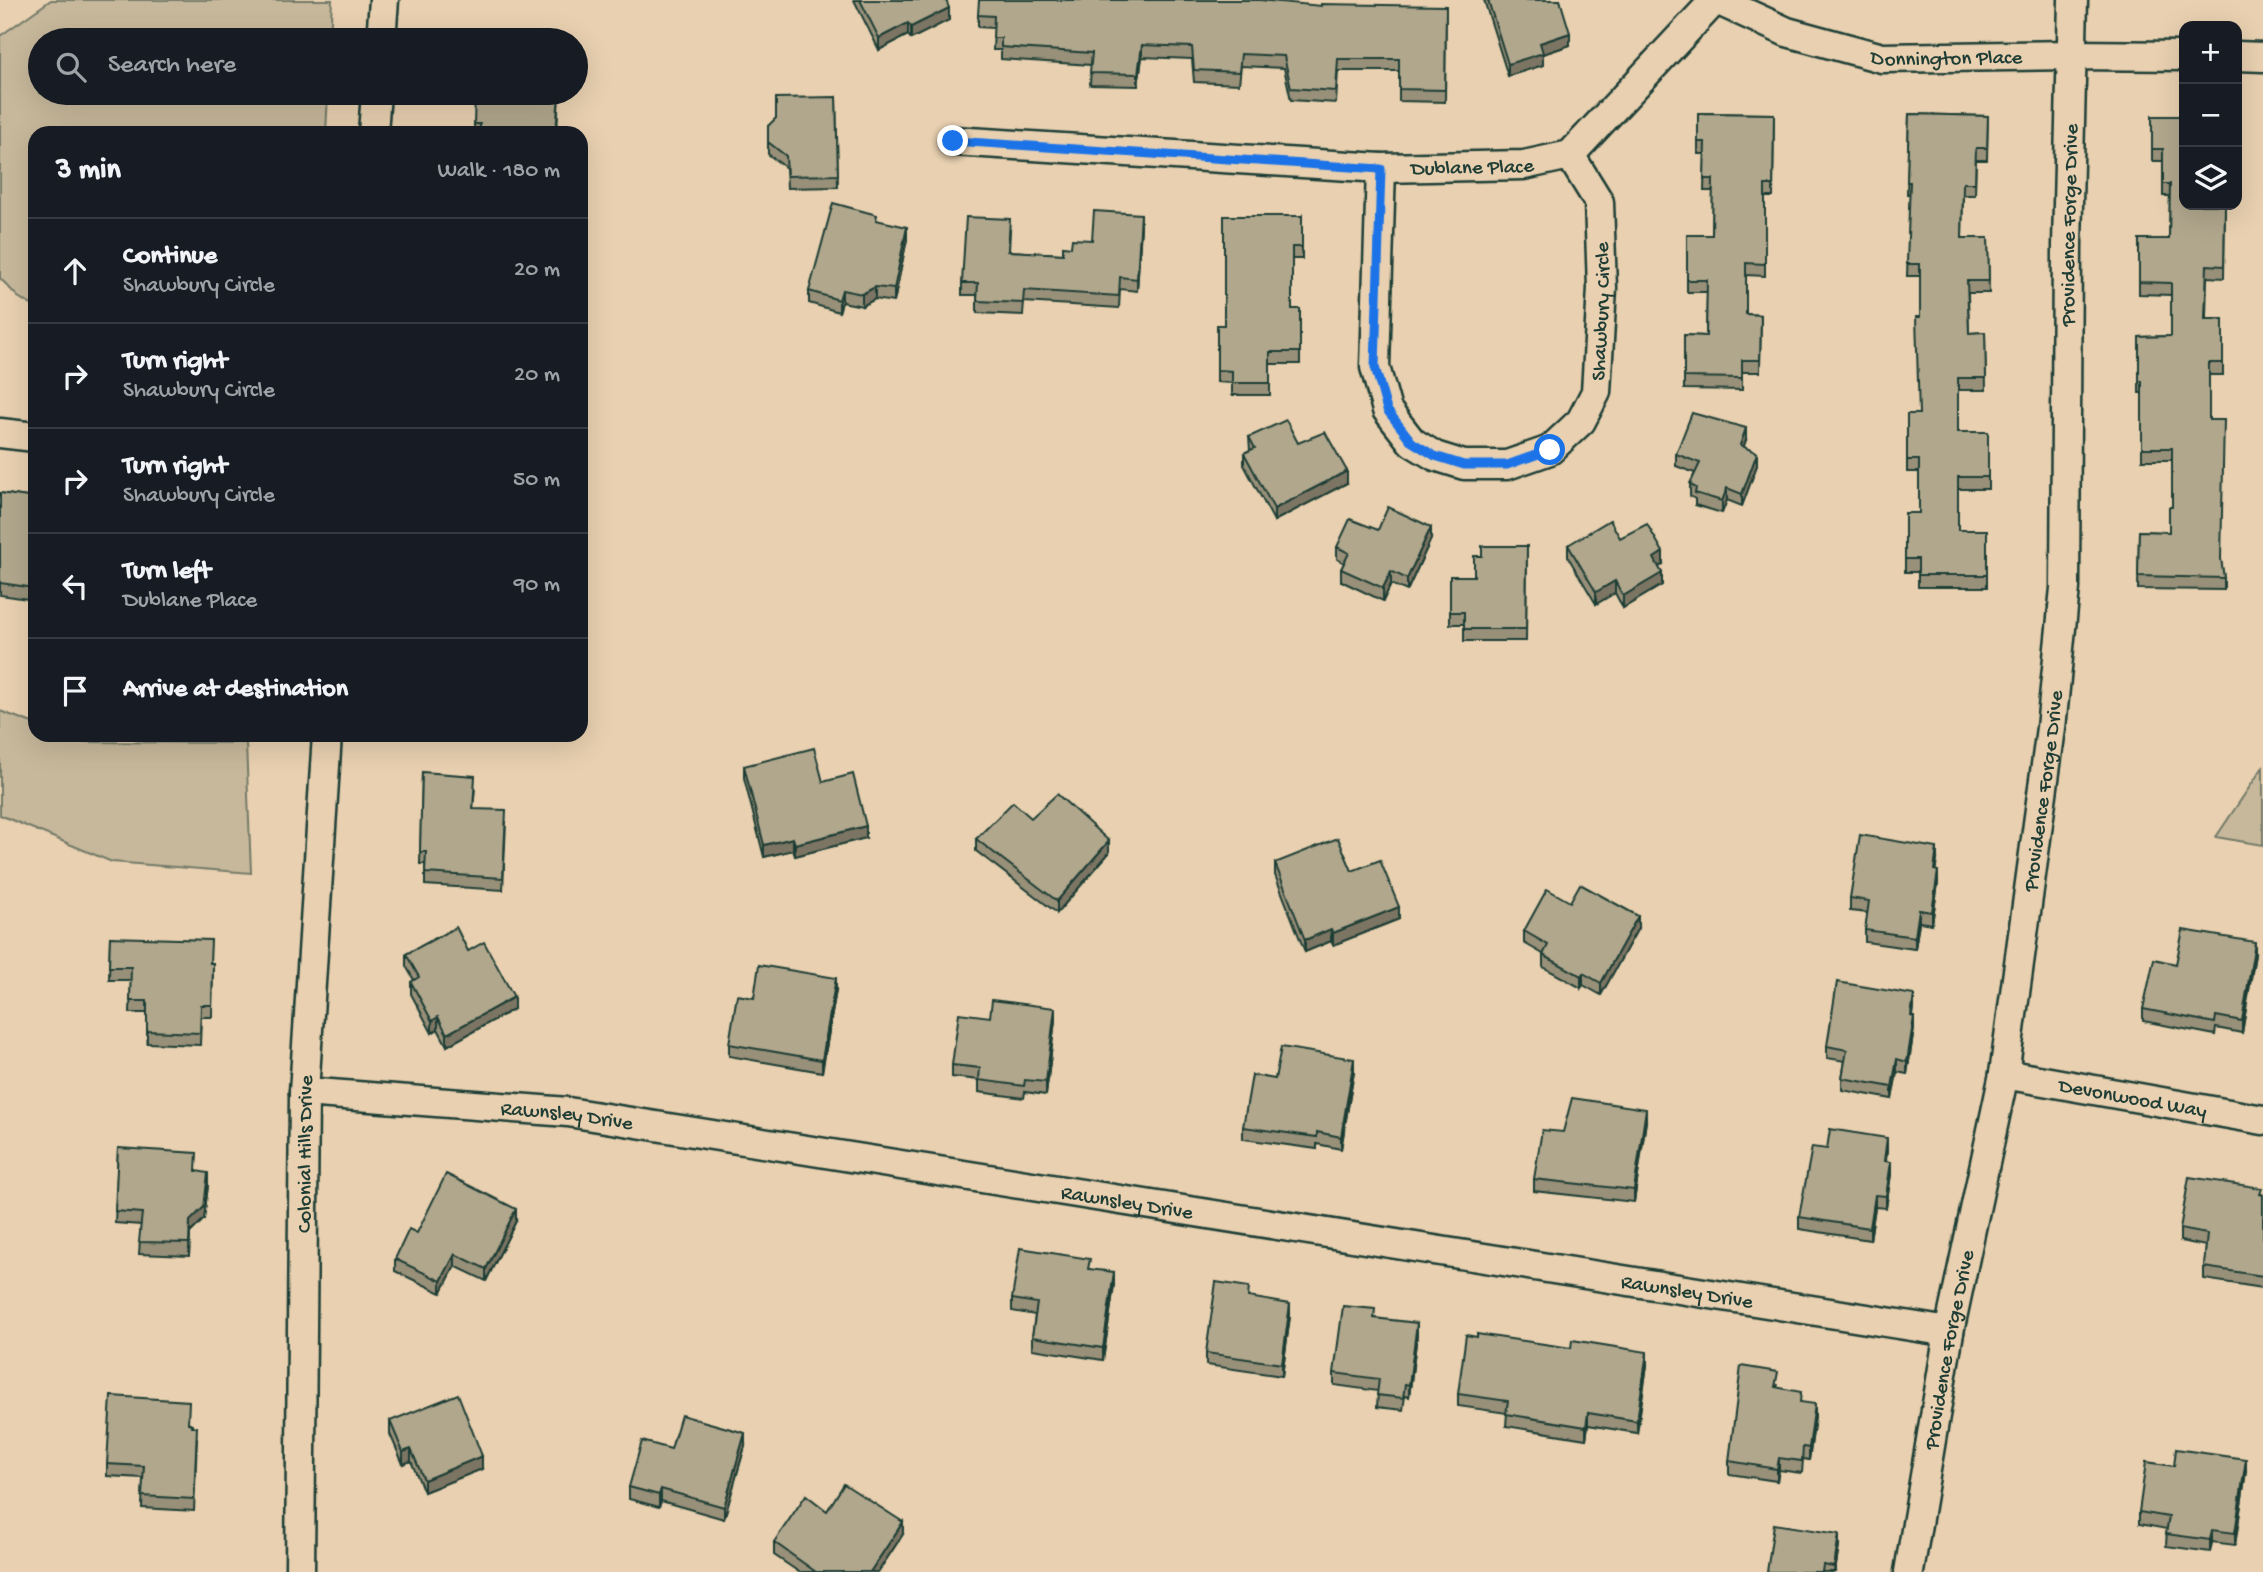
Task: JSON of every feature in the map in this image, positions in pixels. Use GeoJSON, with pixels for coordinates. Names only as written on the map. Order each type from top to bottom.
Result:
{"type":"FeatureCollection","features":[{"type":"Feature","properties":{"kind":"street"},"geometry":{"type":"LineString","coordinates":[[382,28],[384,0]]}},
{"type":"Feature","properties":{"kind":"street"},"geometry":{"type":"LineString","coordinates":[[1570,155],[1716,0]]}},
{"type":"Feature","properties":{"kind":"street","name":"Donnington Place"},"geometry":{"type":"LineString","coordinates":[[1716,0],[1787,32],[1882,58],[2179,56]]}},
{"type":"Feature","properties":{"kind":"street","name":"Providence Forge Drive"},"geometry":{"type":"LineString","coordinates":[[1909,1572],[1949,1332],[2004,1074],[2051,728],[2065,589],[2073,0]]}},
{"type":"Feature","properties":{"kind":"street"},"geometry":{"type":"LineString","coordinates":[[2242,57],[2263,57]]}},
{"type":"Feature","properties":{"kind":"street"},"geometry":{"type":"LineString","coordinates":[[374,126],[375,105]]}},
{"type":"Feature","properties":{"kind":"street","name":"Dublane Place"},"geometry":{"type":"LineString","coordinates":[[953,141],[1381,169],[1524,165],[1570,155]]}},
{"type":"Feature","properties":{"kind":"street","name":"Shawbury Circle"},"geometry":{"type":"LineString","coordinates":[[1381,169],[1375,367],[1387,410],[1412,442],[1435,456],[1464,465],[1507,465],[1550,450],[1581,421],[1596,392],[1602,288],[1599,202],[1570,155]]}},
{"type":"Feature","properties":{"kind":"street"},"geometry":{"type":"LineString","coordinates":[[0,433],[28,436]]}},
{"type":"Feature","properties":{"kind":"street","name":"Colonial Hills Drive"},"geometry":{"type":"LineString","coordinates":[[300,1572],[304,1092],[327,742]]}},
{"type":"Feature","properties":{"kind":"street","name":"Devonwood Way"},"geometry":{"type":"LineString","coordinates":[[2004,1074],[2263,1120]]}},
{"type":"Feature","properties":{"kind":"street","name":"Rawnsley Drive"},"geometry":{"type":"LineString","coordinates":[[304,1092],[568,1112],[1949,1332]]}},
{"type":"Feature","properties":{"kind":"shaded area"},"geometry":{"type":"Polygon","coordinates":[[[51,0],[332,0],[331,28],[28,28],[28,105],[327,105],[326,126],[28,126],[28,303],[18,297],[0,278],[0,36],[51,0]]]}},
{"type":"Feature","properties":{"kind":"shaded area"},"geometry":{"type":"Polygon","coordinates":[[[0,711],[28,721],[28,742],[246,743],[251,873],[112,862],[0,815],[0,711]]]}},
{"type":"Feature","properties":{"kind":"shaded area"},"geometry":{"type":"Polygon","coordinates":[[[2263,767],[2263,845],[2216,837],[2263,767]]]}},
{"type":"Feature","properties":{"kind":"building"},"geometry":{"type":"Polygon","coordinates":[[[860,0],[946,0],[949,8],[911,27],[908,23],[879,38],[860,0]]]}},
{"type":"Feature","properties":{"kind":"building"},"geometry":{"type":"Polygon","coordinates":[[[979,0],[1260,0],[1321,6],[1446,6],[1445,90],[1399,89],[1399,59],[1338,59],[1336,91],[1291,88],[1284,56],[1241,54],[1239,72],[1194,70],[1192,47],[1142,45],[1138,74],[1090,73],[1092,53],[1001,47],[1001,38],[993,38],[994,16],[978,15],[979,0]]]}},
{"type":"Feature","properties":{"kind":"building"},"geometry":{"type":"Polygon","coordinates":[[[1488,0],[1560,0],[1570,33],[1540,43],[1543,53],[1508,64],[1488,0]]]}},
{"type":"Feature","properties":{"kind":"building"},"geometry":{"type":"Polygon","coordinates":[[[836,97],[838,175],[787,176],[786,156],[768,142],[768,126],[776,118],[776,98],[836,97]]]}},
{"type":"Feature","properties":{"kind":"building"},"geometry":{"type":"Polygon","coordinates":[[[475,105],[558,105],[557,126],[474,124],[475,105]]]}},
{"type":"Feature","properties":{"kind":"building"},"geometry":{"type":"Polygon","coordinates":[[[1698,113],[1774,114],[1773,185],[1765,185],[1765,264],[1746,263],[1746,314],[1761,315],[1760,360],[1742,360],[1742,378],[1684,377],[1684,335],[1706,336],[1707,280],[1687,280],[1687,235],[1712,235],[1713,179],[1704,179],[1705,142],[1698,142],[1698,113]]]}},
{"type":"Feature","properties":{"kind":"building"},"geometry":{"type":"Polygon","coordinates":[[[1909,114],[1988,116],[1987,148],[1976,148],[1975,183],[1963,183],[1962,238],[1988,238],[1989,281],[1967,281],[1969,333],[1985,332],[1986,378],[1958,378],[1958,432],[1988,432],[1988,477],[1958,477],[1958,530],[1987,530],[1987,575],[1918,575],[1918,559],[1905,559],[1905,513],[1919,513],[1919,460],[1907,460],[1907,414],[1919,414],[1916,317],[1920,317],[1920,264],[1907,264],[1909,114]]]}},
{"type":"Feature","properties":{"kind":"building"},"geometry":{"type":"Polygon","coordinates":[[[2152,116],[2179,116],[2179,210],[2225,210],[2224,266],[2207,265],[2205,319],[2223,319],[2223,363],[2209,363],[2209,420],[2224,420],[2221,559],[2224,578],[2138,576],[2139,531],[2169,532],[2169,507],[2172,507],[2172,448],[2142,448],[2139,337],[2171,336],[2171,283],[2139,282],[2139,239],[2169,239],[2170,184],[2163,184],[2163,149],[2152,149],[2152,116]]]}},
{"type":"Feature","properties":{"kind":"building"},"geometry":{"type":"Polygon","coordinates":[[[833,203],[877,215],[876,220],[907,227],[894,289],[875,287],[862,294],[842,290],[839,300],[809,291],[833,203]]]}},
{"type":"Feature","properties":{"kind":"building"},"geometry":{"type":"Polygon","coordinates":[[[1094,211],[1141,214],[1137,279],[1120,277],[1119,296],[1024,290],[1023,303],[977,301],[978,283],[962,283],[966,217],[1010,219],[1008,251],[1063,254],[1063,246],[1071,247],[1072,239],[1092,240],[1094,211]]]}},
{"type":"Feature","properties":{"kind":"building"},"geometry":{"type":"Polygon","coordinates":[[[1224,216],[1302,216],[1302,247],[1292,247],[1292,309],[1300,309],[1300,352],[1270,352],[1270,383],[1232,383],[1232,371],[1217,370],[1217,325],[1224,325],[1224,216]]]}},
{"type":"Feature","properties":{"kind":"building"},"geometry":{"type":"Polygon","coordinates":[[[1692,413],[1746,428],[1740,445],[1757,453],[1742,494],[1727,488],[1722,501],[1695,493],[1696,488],[1690,484],[1700,463],[1676,454],[1692,413]]]}},
{"type":"Feature","properties":{"kind":"building"},"geometry":{"type":"Polygon","coordinates":[[[1286,420],[1298,443],[1325,432],[1347,471],[1274,509],[1244,453],[1255,448],[1249,437],[1286,420]]]}},
{"type":"Feature","properties":{"kind":"building"},"geometry":{"type":"Polygon","coordinates":[[[0,493],[28,497],[28,587],[0,583],[0,493]]]}},
{"type":"Feature","properties":{"kind":"building"},"geometry":{"type":"Polygon","coordinates":[[[1388,507],[1431,527],[1407,579],[1391,571],[1383,588],[1341,569],[1349,553],[1337,547],[1350,519],[1378,530],[1388,507]]]}},
{"type":"Feature","properties":{"kind":"building"},"geometry":{"type":"Polygon","coordinates":[[[1610,520],[1620,538],[1647,524],[1663,552],[1654,558],[1662,573],[1623,596],[1615,581],[1596,592],[1568,545],[1610,520]]]}},
{"type":"Feature","properties":{"kind":"building"},"geometry":{"type":"Polygon","coordinates":[[[1482,546],[1527,546],[1526,629],[1464,629],[1464,612],[1450,612],[1450,576],[1474,576],[1474,556],[1482,556],[1482,546]]]}},
{"type":"Feature","properties":{"kind":"building"},"geometry":{"type":"Polygon","coordinates":[[[814,748],[823,782],[853,774],[866,826],[795,844],[793,838],[764,845],[744,766],[814,748]]]}},
{"type":"Feature","properties":{"kind":"building"},"geometry":{"type":"Polygon","coordinates":[[[422,772],[475,776],[473,809],[506,810],[503,878],[425,873],[426,852],[420,852],[422,772]]]}},
{"type":"Feature","properties":{"kind":"building"},"geometry":{"type":"Polygon","coordinates":[[[1057,794],[1109,841],[1057,901],[976,839],[1013,802],[1031,818],[1057,794]]]}},
{"type":"Feature","properties":{"kind":"building"},"geometry":{"type":"Polygon","coordinates":[[[1860,835],[1937,848],[1934,870],[1938,871],[1932,912],[1919,910],[1915,937],[1865,930],[1869,901],[1850,898],[1860,835]]]}},
{"type":"Feature","properties":{"kind":"building"},"geometry":{"type":"Polygon","coordinates":[[[1338,838],[1352,871],[1380,860],[1399,907],[1333,933],[1331,929],[1305,940],[1275,863],[1338,838]]]}},
{"type":"Feature","properties":{"kind":"building"},"geometry":{"type":"Polygon","coordinates":[[[1580,884],[1638,916],[1601,983],[1583,973],[1581,976],[1543,955],[1548,945],[1524,931],[1547,889],[1570,902],[1580,884]]]}},
{"type":"Feature","properties":{"kind":"building"},"geometry":{"type":"Polygon","coordinates":[[[456,927],[468,951],[484,942],[514,997],[447,1034],[438,1017],[432,1021],[411,982],[419,977],[406,954],[456,927]]]}},
{"type":"Feature","properties":{"kind":"building"},"geometry":{"type":"Polygon","coordinates":[[[2183,930],[2255,942],[2242,1021],[2216,1016],[2215,1023],[2143,1009],[2154,959],[2176,964],[2183,930]]]}},
{"type":"Feature","properties":{"kind":"building"},"geometry":{"type":"Polygon","coordinates":[[[110,937],[211,940],[212,1005],[201,1005],[200,1033],[147,1031],[147,1001],[130,1001],[131,967],[109,967],[110,937]]]}},
{"type":"Feature","properties":{"kind":"building"},"geometry":{"type":"Polygon","coordinates":[[[759,965],[836,978],[822,1060],[729,1044],[737,995],[754,998],[759,965]]]}},
{"type":"Feature","properties":{"kind":"building"},"geometry":{"type":"Polygon","coordinates":[[[1837,982],[1914,995],[1911,1016],[1914,1017],[1907,1062],[1897,1059],[1892,1087],[1842,1078],[1847,1050],[1827,1046],[1837,982]]]}},
{"type":"Feature","properties":{"kind":"building"},"geometry":{"type":"Polygon","coordinates":[[[992,1000],[1055,1008],[1046,1082],[1025,1080],[1024,1086],[979,1080],[980,1068],[952,1065],[959,1013],[990,1017],[992,1000]]]}},
{"type":"Feature","properties":{"kind":"building"},"geometry":{"type":"Polygon","coordinates":[[[1281,1047],[1354,1059],[1341,1137],[1317,1132],[1317,1137],[1243,1127],[1252,1075],[1275,1079],[1281,1047]]]}},
{"type":"Feature","properties":{"kind":"building"},"geometry":{"type":"Polygon","coordinates":[[[1572,1098],[1646,1109],[1634,1190],[1534,1179],[1542,1130],[1563,1132],[1572,1098]]]}},
{"type":"Feature","properties":{"kind":"building"},"geometry":{"type":"Polygon","coordinates":[[[1830,1129],[1887,1138],[1884,1161],[1891,1162],[1886,1196],[1875,1195],[1870,1228],[1799,1217],[1812,1147],[1827,1149],[1830,1129]]]}},
{"type":"Feature","properties":{"kind":"building"},"geometry":{"type":"Polygon","coordinates":[[[118,1148],[197,1153],[196,1171],[208,1173],[204,1207],[190,1221],[189,1243],[139,1242],[142,1213],[115,1211],[118,1148]]]}},
{"type":"Feature","properties":{"kind":"building"},"geometry":{"type":"Polygon","coordinates":[[[446,1174],[516,1209],[486,1269],[455,1254],[441,1281],[395,1259],[409,1229],[417,1233],[446,1174]]]}},
{"type":"Feature","properties":{"kind":"building"},"geometry":{"type":"Polygon","coordinates":[[[2189,1177],[2262,1188],[2263,1276],[2204,1267],[2207,1234],[2180,1229],[2189,1177]]]}},
{"type":"Feature","properties":{"kind":"building"},"geometry":{"type":"Polygon","coordinates":[[[1020,1248],[1090,1259],[1088,1269],[1114,1272],[1103,1348],[1032,1337],[1037,1303],[1012,1299],[1020,1248]]]}},
{"type":"Feature","properties":{"kind":"building"},"geometry":{"type":"Polygon","coordinates":[[[1216,1282],[1249,1287],[1248,1297],[1290,1304],[1282,1364],[1206,1353],[1216,1282]]]}},
{"type":"Feature","properties":{"kind":"building"},"geometry":{"type":"Polygon","coordinates":[[[1343,1306],[1375,1309],[1374,1318],[1417,1323],[1409,1385],[1405,1384],[1403,1398],[1377,1395],[1379,1379],[1334,1373],[1343,1306]]]}},
{"type":"Feature","properties":{"kind":"building"},"geometry":{"type":"Polygon","coordinates":[[[1477,1334],[1571,1348],[1572,1340],[1647,1352],[1637,1421],[1588,1413],[1586,1427],[1506,1414],[1508,1401],[1458,1394],[1466,1335],[1477,1337],[1477,1334]]]}},
{"type":"Feature","properties":{"kind":"building"},"geometry":{"type":"Polygon","coordinates":[[[1741,1366],[1778,1372],[1775,1387],[1801,1392],[1800,1402],[1815,1404],[1809,1448],[1803,1447],[1802,1461],[1779,1458],[1777,1469],[1729,1461],[1741,1366]]]}},
{"type":"Feature","properties":{"kind":"building"},"geometry":{"type":"Polygon","coordinates":[[[458,1394],[482,1456],[424,1480],[411,1449],[403,1452],[390,1421],[458,1394]]]}},
{"type":"Feature","properties":{"kind":"building"},"geometry":{"type":"Polygon","coordinates":[[[111,1396],[189,1401],[188,1423],[197,1427],[194,1499],[142,1496],[144,1466],[107,1464],[111,1396]]]}},
{"type":"Feature","properties":{"kind":"building"},"geometry":{"type":"Polygon","coordinates":[[[681,1415],[745,1433],[724,1507],[661,1489],[659,1495],[629,1487],[642,1441],[671,1449],[681,1415]]]}},
{"type":"Feature","properties":{"kind":"building"},"geometry":{"type":"Polygon","coordinates":[[[2176,1449],[2246,1459],[2235,1533],[2212,1530],[2210,1540],[2166,1534],[2169,1517],[2139,1512],[2146,1462],[2174,1466],[2176,1449]]]}},
{"type":"Feature","properties":{"kind":"building"},"geometry":{"type":"Polygon","coordinates":[[[844,1484],[903,1522],[870,1572],[816,1572],[774,1542],[806,1495],[827,1511],[844,1484]]]}},
{"type":"Feature","properties":{"kind":"building"},"geometry":{"type":"Polygon","coordinates":[[[1774,1524],[1839,1534],[1834,1567],[1823,1565],[1822,1572],[1767,1572],[1774,1524]]]}},
{"type":"Feature","properties":{"kind":"route"},"geometry":{"type":"LineString","coordinates":[[953,141],[1381,169],[1375,367],[1387,410],[1412,442],[1435,456],[1464,465],[1507,465],[1550,450]]}}]}
